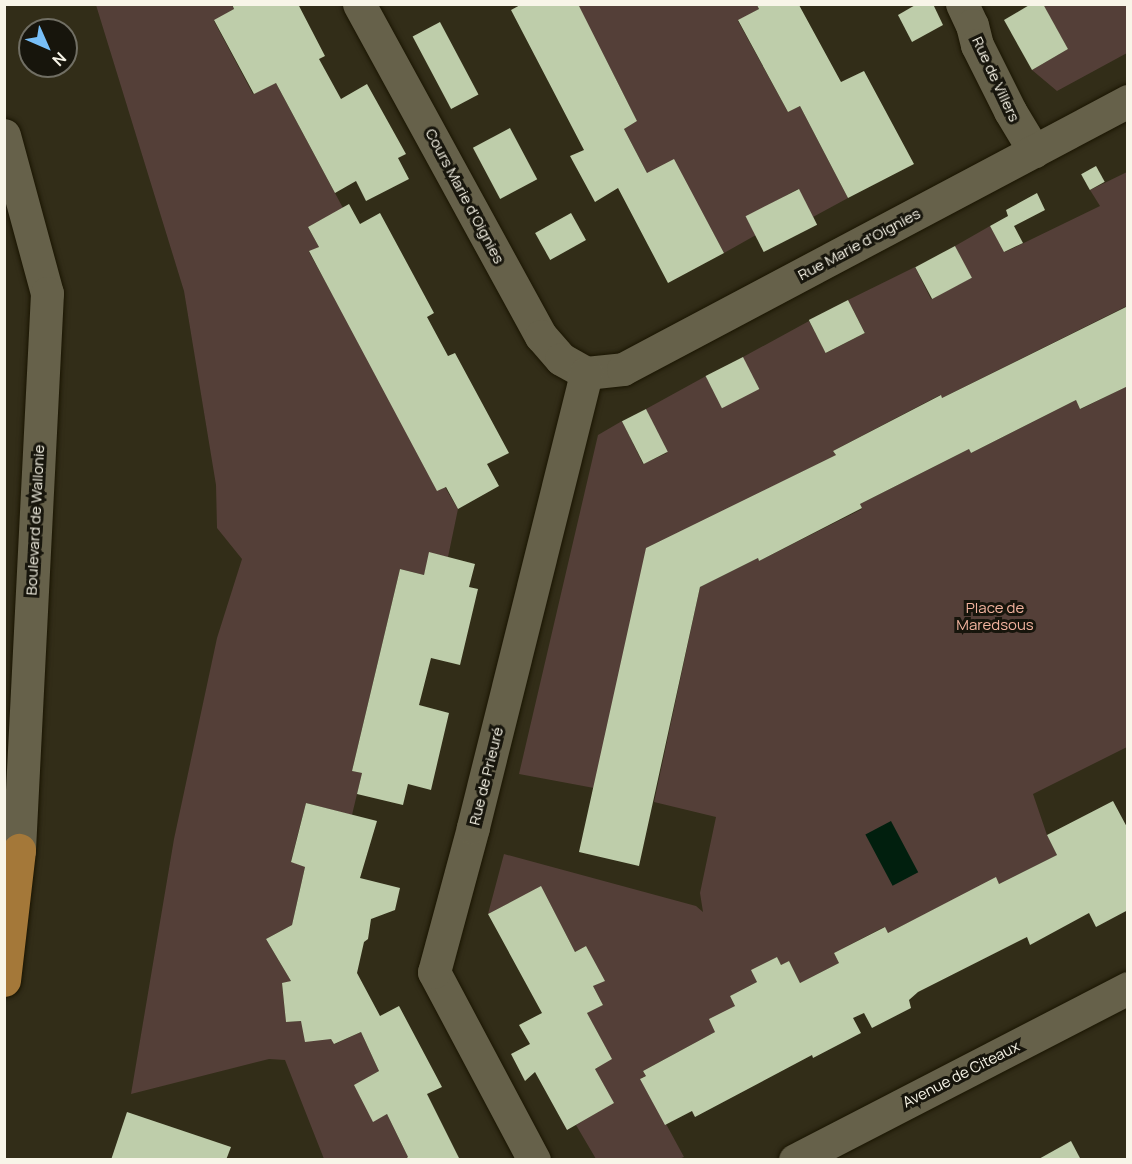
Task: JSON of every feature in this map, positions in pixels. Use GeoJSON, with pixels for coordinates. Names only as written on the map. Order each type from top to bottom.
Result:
{"type":"FeatureCollection","features":[{"type":"Feature","properties":{"kind":"main road"},"geometry":{"type":"LineString","coordinates":[[4,980],[19,850]]}},
{"type":"Feature","properties":{"kind":"street","name":"Cours Marie d'Oignies"},"geometry":{"type":"LineString","coordinates":[[359,4],[541,336],[561,359],[586,373]]}},
{"type":"Feature","properties":{"kind":"street","name":"Rue de Villers"},"geometry":{"type":"LineString","coordinates":[[962,4],[972,25],[981,54],[1010,111],[1034,151]]}},
{"type":"Feature","properties":{"kind":"street","name":"Rue Marie d'Oignies"},"geometry":{"type":"LineString","coordinates":[[586,373],[623,369],[1128,101]]}},
{"type":"Feature","properties":{"kind":"street","name":"Boulevard de Wallonie"},"geometry":{"type":"LineString","coordinates":[[4,135],[47,293],[19,850],[4,909]]}},
{"type":"Feature","properties":{"kind":"street","name":"Rue de Prieuré"},"geometry":{"type":"LineString","coordinates":[[534,1160],[434,972],[473,827],[586,373]]}},
{"type":"Feature","properties":{"kind":"street","name":"Avenue de Citeaux"},"geometry":{"type":"LineString","coordinates":[[795,1160],[1128,988]]}},
{"type":"Feature","properties":{"kind":"green space"},"geometry":{"type":"Polygon","coordinates":[[[96,5],[232,5],[234,9],[214,21],[253,94],[276,83],[343,208],[308,227],[319,247],[309,252],[364,351],[458,509],[448,557],[430,553],[424,575],[400,569],[352,771],[362,773],[352,815],[306,803],[291,861],[305,867],[292,925],[266,939],[291,981],[282,984],[286,1022],[301,1021],[331,1039],[335,1044],[361,1032],[379,1071],[355,1085],[373,1121],[387,1114],[408,1157],[404,1159],[324,1159],[285,1060],[269,1059],[131,1094],[174,839],[217,638],[242,559],[217,528],[216,485],[184,291],[96,5]]]}},
{"type":"Feature","properties":{"kind":"green space"},"geometry":{"type":"Polygon","coordinates":[[[578,5],[757,5],[759,9],[738,21],[788,112],[800,106],[848,198],[813,217],[798,189],[746,217],[756,235],[724,253],[699,207],[647,173],[624,129],[637,121],[578,5]]]}},
{"type":"Feature","properties":{"kind":"green space"},"geometry":{"type":"Polygon","coordinates":[[[1043,5],[1127,5],[1127,53],[1057,91],[1032,70],[1068,49],[1043,5]]]}},
{"type":"Feature","properties":{"kind":"green space"},"geometry":{"type":"Polygon","coordinates":[[[1127,172],[1127,306],[942,398],[940,395],[833,451],[836,455],[732,507],[594,788],[519,774],[598,435],[622,421],[643,464],[667,453],[646,409],[706,376],[722,407],[743,357],[809,321],[826,353],[865,333],[848,300],[915,267],[931,299],[971,278],[955,246],[990,226],[1005,252],[1100,206],[1090,190],[1127,172]]]}},
{"type":"Feature","properties":{"kind":"green space","name":"Place de Maredsous"},"geometry":{"type":"Polygon","coordinates":[[[1127,386],[1127,747],[1033,794],[1047,835],[1057,855],[999,884],[996,878],[888,933],[884,927],[834,953],[839,963],[800,983],[789,961],[781,965],[777,957],[752,970],[757,982],[730,996],[735,1006],[715,1032],[643,1071],[646,1076],[641,1078],[684,1157],[679,1159],[596,1159],[576,1125],[613,1103],[595,1069],[611,1059],[587,1013],[603,1005],[593,986],[604,981],[586,946],[575,952],[541,887],[488,914],[504,854],[696,906],[703,912],[700,893],[716,817],[654,802],[700,587],[758,558],[759,561],[862,509],[860,504],[969,449],[971,453],[1076,400],[1081,409],[1127,386]]]}},
{"type":"Feature","properties":{"kind":"shaded area"},"geometry":{"type":"Polygon","coordinates":[[[891,821],[918,872],[893,886],[865,835],[891,821]]]}},
{"type":"Feature","properties":{"kind":"building"},"geometry":{"type":"Polygon","coordinates":[[[232,4],[298,4],[325,56],[319,59],[341,99],[367,84],[406,154],[398,158],[409,179],[366,201],[356,181],[335,193],[276,83],[254,94],[214,20],[234,9],[232,4]]]}},
{"type":"Feature","properties":{"kind":"building"},"geometry":{"type":"Polygon","coordinates":[[[522,4],[578,4],[637,121],[624,129],[647,173],[674,159],[724,253],[668,283],[618,188],[595,202],[570,156],[584,150],[511,10],[522,4]]]}},
{"type":"Feature","properties":{"kind":"building"},"geometry":{"type":"Polygon","coordinates":[[[917,4],[933,4],[943,25],[912,42],[898,15],[917,4]]]}},
{"type":"Feature","properties":{"kind":"building"},"geometry":{"type":"Polygon","coordinates":[[[1031,4],[1043,4],[1068,49],[1032,70],[1004,20],[1031,4]]]}},
{"type":"Feature","properties":{"kind":"building"},"geometry":{"type":"Polygon","coordinates":[[[757,5],[799,5],[841,82],[864,71],[914,164],[848,198],[800,106],[788,112],[738,20],[759,9],[757,5]]]}},
{"type":"Feature","properties":{"kind":"building"},"geometry":{"type":"Polygon","coordinates":[[[440,22],[478,94],[451,109],[413,37],[440,22]]]}},
{"type":"Feature","properties":{"kind":"building"},"geometry":{"type":"Polygon","coordinates":[[[510,128],[537,179],[500,199],[473,148],[510,128]]]}},
{"type":"Feature","properties":{"kind":"building"},"geometry":{"type":"Polygon","coordinates":[[[1096,166],[1105,182],[1090,190],[1081,174],[1096,166]]]}},
{"type":"Feature","properties":{"kind":"building"},"geometry":{"type":"Polygon","coordinates":[[[799,189],[817,225],[764,252],[746,216],[799,189]]]}},
{"type":"Feature","properties":{"kind":"building"},"geometry":{"type":"Polygon","coordinates":[[[1037,193],[1045,210],[1014,226],[1023,243],[1004,252],[990,226],[1008,216],[1006,210],[1037,193]]]}},
{"type":"Feature","properties":{"kind":"building"},"geometry":{"type":"Polygon","coordinates":[[[349,204],[360,224],[380,213],[434,313],[427,317],[448,356],[455,353],[509,453],[487,464],[499,486],[458,509],[446,487],[437,491],[309,251],[319,247],[308,227],[349,204]]]}},
{"type":"Feature","properties":{"kind":"building"},"geometry":{"type":"Polygon","coordinates":[[[571,213],[586,240],[550,260],[535,233],[571,213]]]}},
{"type":"Feature","properties":{"kind":"building"},"geometry":{"type":"Polygon","coordinates":[[[955,246],[972,278],[932,299],[915,267],[955,246]]]}},
{"type":"Feature","properties":{"kind":"building"},"geometry":{"type":"Polygon","coordinates":[[[848,300],[865,333],[826,353],[809,320],[848,300]]]}},
{"type":"Feature","properties":{"kind":"building"},"geometry":{"type":"Polygon","coordinates":[[[1128,306],[1128,386],[1080,409],[1076,400],[971,453],[969,449],[860,504],[862,508],[759,561],[758,558],[700,587],[639,866],[579,852],[646,548],[836,455],[833,451],[941,395],[942,398],[1128,306]]]}},
{"type":"Feature","properties":{"kind":"building"},"geometry":{"type":"Polygon","coordinates":[[[743,357],[759,389],[722,408],[706,376],[743,357]]]}},
{"type":"Feature","properties":{"kind":"building"},"geometry":{"type":"Polygon","coordinates":[[[646,409],[668,452],[644,464],[622,421],[646,409]]]}},
{"type":"Feature","properties":{"kind":"building"},"geometry":{"type":"Polygon","coordinates":[[[429,552],[475,564],[469,587],[478,589],[460,665],[431,658],[419,705],[449,713],[431,790],[408,784],[403,805],[357,794],[362,773],[352,771],[400,569],[424,575],[429,552]]]}},
{"type":"Feature","properties":{"kind":"building"},"geometry":{"type":"Polygon","coordinates":[[[1113,801],[1128,829],[1128,910],[1096,927],[1089,913],[1030,945],[1027,937],[918,992],[909,1000],[911,1008],[872,1028],[864,1013],[853,1018],[861,1033],[813,1058],[812,1055],[695,1117],[692,1111],[665,1125],[640,1079],[646,1076],[643,1071],[715,1032],[709,1019],[735,1006],[730,996],[757,982],[751,970],[777,957],[781,965],[789,961],[800,983],[839,963],[834,953],[885,927],[888,933],[996,877],[999,884],[1057,855],[1047,835],[1113,801]]]}},
{"type":"Feature","properties":{"kind":"building"},"geometry":{"type":"Polygon","coordinates":[[[306,803],[377,821],[360,878],[400,888],[395,910],[371,919],[368,939],[364,942],[357,973],[380,1016],[399,1006],[442,1087],[427,1094],[460,1160],[404,1160],[408,1157],[387,1114],[373,1122],[354,1085],[379,1071],[361,1032],[334,1044],[331,1039],[305,1042],[301,1021],[286,1022],[282,983],[291,981],[266,939],[292,925],[305,867],[291,862],[306,803]]]}},
{"type":"Feature","properties":{"kind":"building"},"geometry":{"type":"Polygon","coordinates":[[[541,886],[575,952],[586,946],[605,981],[593,986],[603,1005],[587,1013],[612,1059],[595,1069],[614,1103],[567,1130],[535,1072],[525,1081],[511,1054],[530,1044],[519,1025],[542,1013],[488,914],[541,886]]]}},
{"type":"Feature","properties":{"kind":"building"},"geometry":{"type":"Polygon","coordinates":[[[127,1112],[231,1147],[226,1160],[111,1160],[127,1112]]]}},
{"type":"Feature","properties":{"kind":"building"},"geometry":{"type":"Polygon","coordinates":[[[1071,1141],[1081,1160],[1037,1160],[1071,1141]]]}}]}
